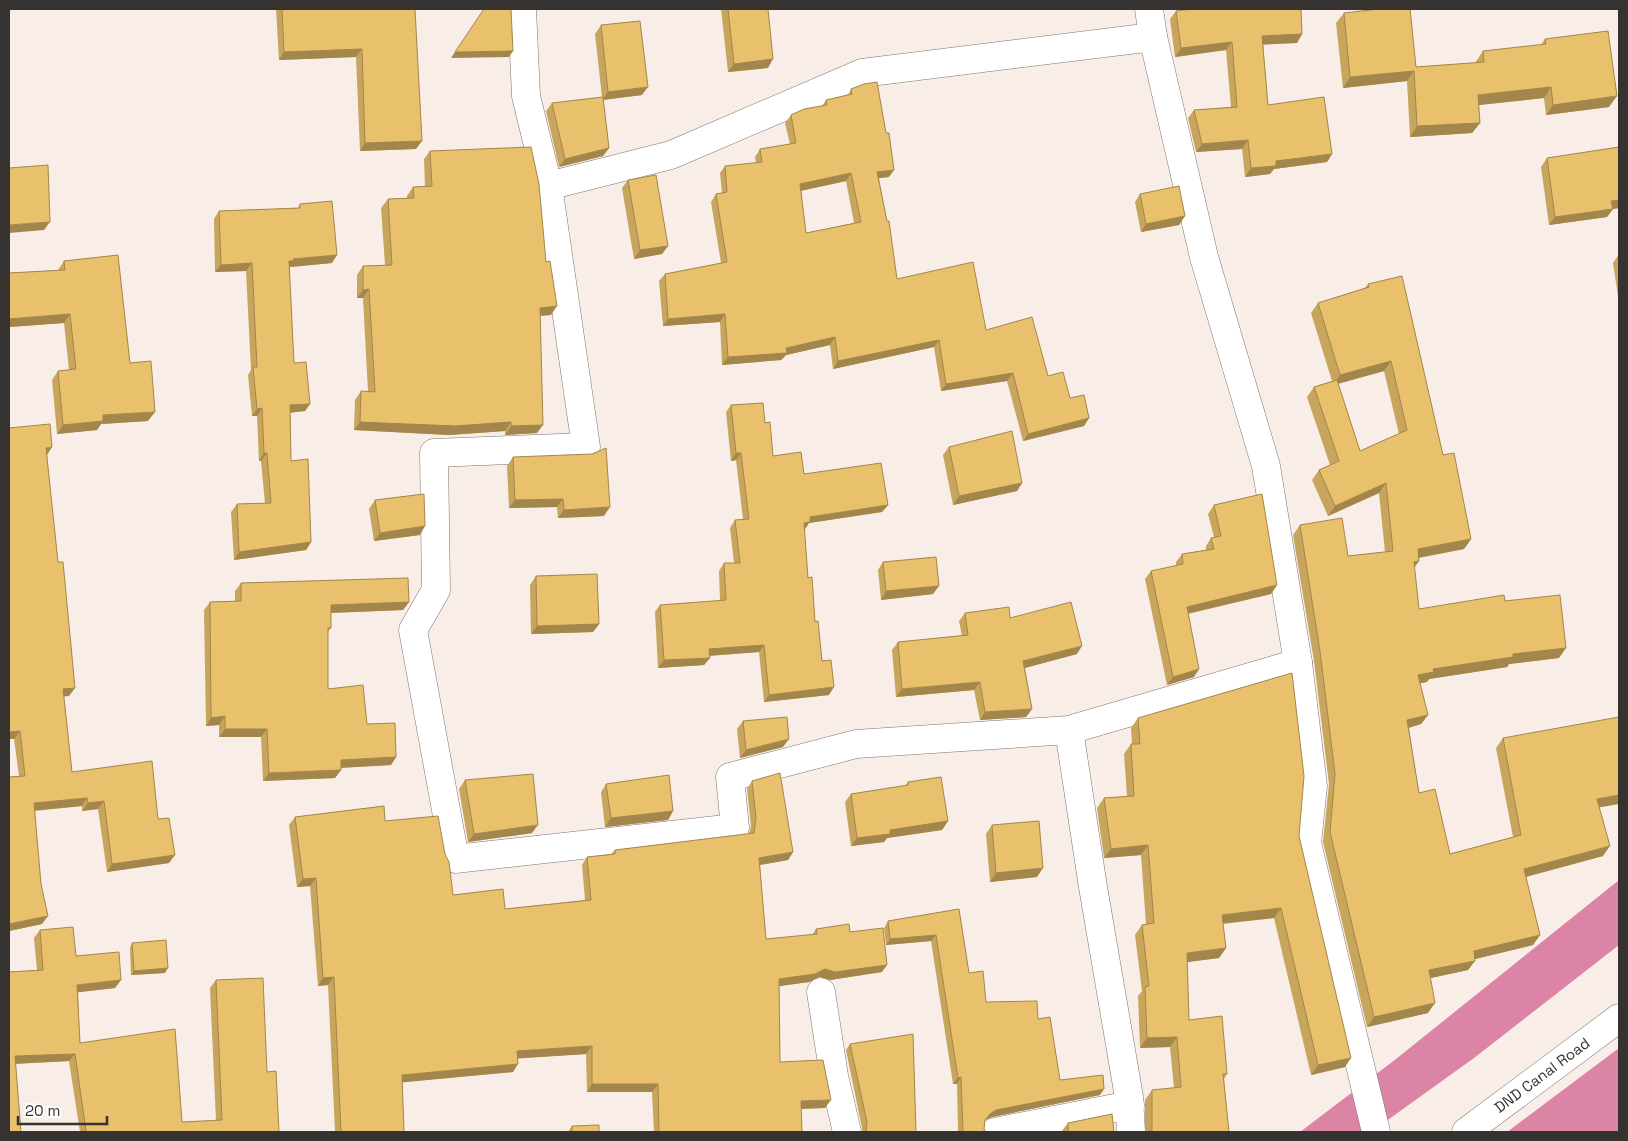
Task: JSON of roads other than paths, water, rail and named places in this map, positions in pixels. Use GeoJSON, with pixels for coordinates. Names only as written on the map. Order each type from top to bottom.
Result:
{"type":"FeatureCollection","features":[{"type":"Feature","properties":{"kind":"street"},"geometry":{"type":"LineString","coordinates":[[522,9],[526,96],[548,186],[586,447],[434,453],[436,590],[413,630],[455,859],[735,828],[730,777],[856,744],[1069,730],[1298,662]]}},
{"type":"Feature","properties":{"kind":"street"},"geometry":{"type":"LineString","coordinates":[[1149,9],[1153,37],[1204,257],[1266,466],[1298,662],[1313,786],[1307,843],[1376,1132]]}},
{"type":"Feature","properties":{"kind":"street"},"geometry":{"type":"LineString","coordinates":[[548,186],[671,155],[862,73],[1153,37]]}},
{"type":"Feature","properties":{"kind":"street"},"geometry":{"type":"LineString","coordinates":[[1069,730],[1130,1105],[1131,1132]]}},
{"type":"Feature","properties":{"kind":"street"},"geometry":{"type":"LineString","coordinates":[[820,992],[834,1076],[847,1132]]}},
{"type":"Feature","properties":{"kind":"street","name":"DND Canal Road"},"geometry":{"type":"LineString","coordinates":[[1466,1132],[1619,1018]]}},
{"type":"Feature","properties":{"kind":"street"},"geometry":{"type":"LineString","coordinates":[[995,1132],[1130,1105]]}}]}
